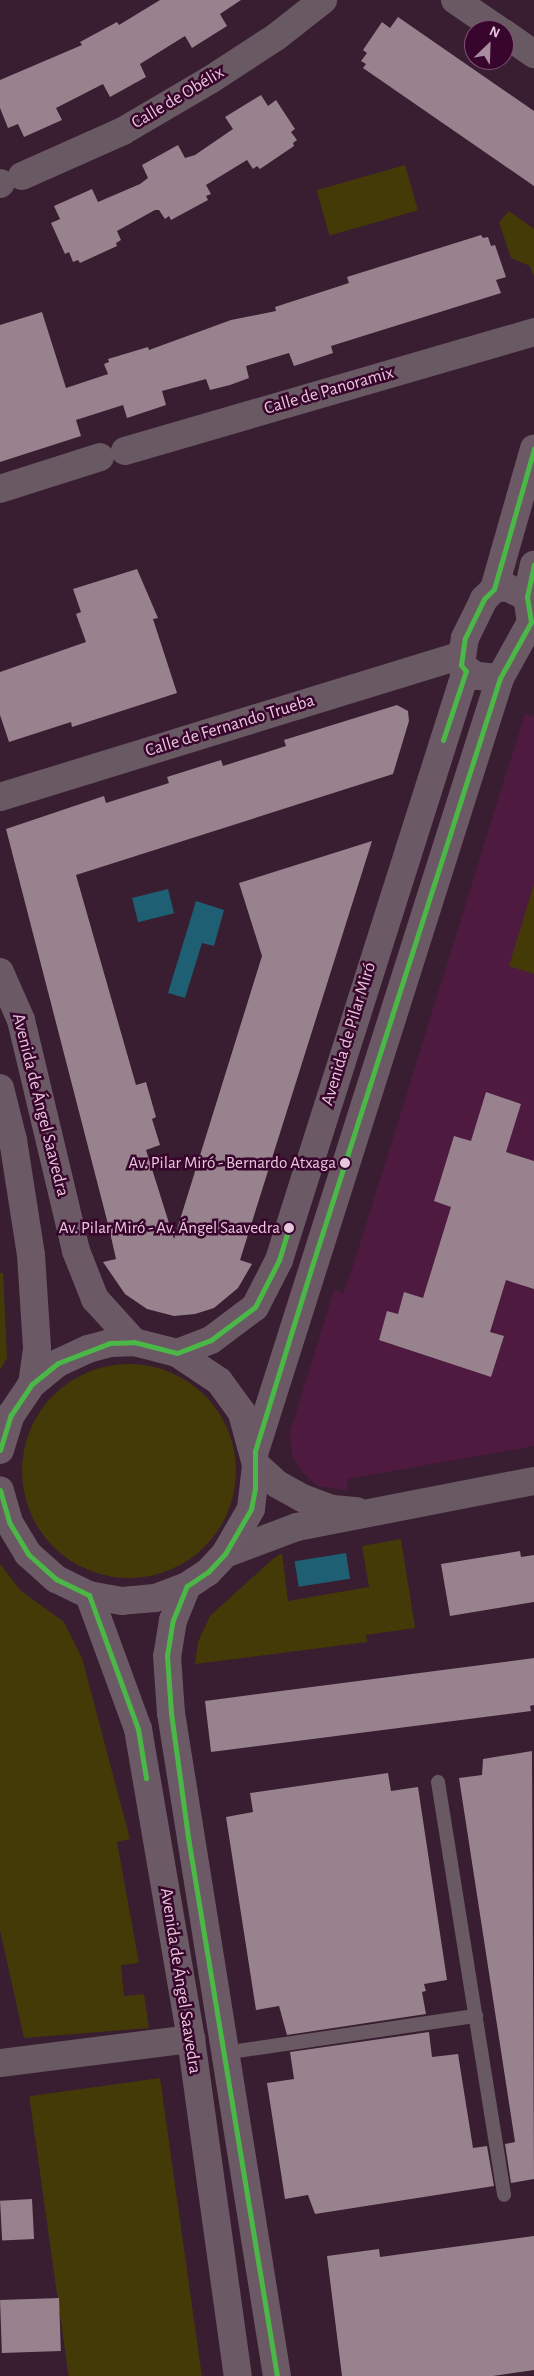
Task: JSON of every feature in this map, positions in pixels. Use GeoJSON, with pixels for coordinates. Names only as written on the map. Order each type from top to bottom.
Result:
{"type":"FeatureCollection","features":[{"type":"Feature","properties":{"kind":"street","name":"Calle de Obélix"},"geometry":{"type":"LineString","coordinates":[[8,181],[123,130],[210,80],[276,38],[323,0]]}},
{"type":"Feature","properties":{"kind":"street"},"geometry":{"type":"LineString","coordinates":[[455,0],[484,20]]}},
{"type":"Feature","properties":{"kind":"street"},"geometry":{"type":"LineString","coordinates":[[514,40],[534,54]]}},
{"type":"Feature","properties":{"kind":"street","name":"Calle de Panoramix"},"geometry":{"type":"LineString","coordinates":[[0,489],[112,454],[534,332]]}},
{"type":"Feature","properties":{"kind":"street"},"geometry":{"type":"LineString","coordinates":[[531,614],[506,587],[494,589],[534,449]]}},
{"type":"Feature","properties":{"kind":"street"},"geometry":{"type":"LineString","coordinates":[[531,614],[534,565]]}},
{"type":"Feature","properties":{"kind":"street","name":"Avenida de Pilar Miró"},"geometry":{"type":"LineString","coordinates":[[178,1353],[211,1340],[255,1307],[279,1260],[463,663],[473,621],[494,589]]}},
{"type":"Feature","properties":{"kind":"street","name":"Avenida de Pilar Miró"},"geometry":{"type":"LineString","coordinates":[[255,1458],[500,678],[531,614]]}},
{"type":"Feature","properties":{"kind":"street"},"geometry":{"type":"LineString","coordinates":[[463,663],[487,679],[500,678]]}},
{"type":"Feature","properties":{"kind":"street","name":"Calle de Fernando Trueba"},"geometry":{"type":"LineString","coordinates":[[0,797],[463,663]]}},
{"type":"Feature","properties":{"kind":"street","name":"Avenida de Ángel Saavedra"},"geometry":{"type":"LineString","coordinates":[[0,972],[21,1020],[76,1251],[95,1299],[134,1342]]}},
{"type":"Feature","properties":{"kind":"street","name":"Avenida de Ángel Saavedra"},"geometry":{"type":"LineString","coordinates":[[0,1088],[13,1140],[31,1255],[37,1349],[32,1384]]}},
{"type":"Feature","properties":{"kind":"street"},"geometry":{"type":"LineString","coordinates":[[0,1450],[11,1415],[32,1384],[58,1363],[88,1349],[110,1343],[134,1342],[178,1353],[219,1381],[242,1413],[255,1458],[251,1509],[226,1554],[208,1572],[187,1586],[155,1598],[122,1600],[89,1595],[56,1579],[28,1554],[9,1522],[0,1490]]}},
{"type":"Feature","properties":{"kind":"street"},"geometry":{"type":"LineString","coordinates":[[255,1458],[277,1484],[302,1498],[333,1509],[370,1512]]}},
{"type":"Feature","properties":{"kind":"street"},"geometry":{"type":"LineString","coordinates":[[226,1554],[275,1534],[370,1512],[534,1481]]}},
{"type":"Feature","properties":{"kind":"street","name":"Avenida de Ángel Saavedra"},"geometry":{"type":"LineString","coordinates":[[187,1586],[174,1620],[167,1656],[170,1713],[277,2376]]}},
{"type":"Feature","properties":{"kind":"street","name":"Avenida de Ángel Saavedra"},"geometry":{"type":"LineString","coordinates":[[89,1595],[138,1729],[191,2039],[238,2376]]}},
{"type":"Feature","properties":{"kind":"street"},"geometry":{"type":"LineString","coordinates":[[0,2063],[191,2039]]}},
{"type":"Feature","properties":{"kind":"lane"},"geometry":{"type":"LineString","coordinates":[[438,1782],[504,2194]]}},
{"type":"Feature","properties":{"kind":"lane"},"geometry":{"type":"LineString","coordinates":[[224,2052],[476,2016]]}},
{"type":"Feature","properties":{"kind":"shaded area"},"geometry":{"type":"Polygon","coordinates":[[[405,165],[418,210],[330,236],[317,190],[405,165]]]}},
{"type":"Feature","properties":{"kind":"shaded area"},"geometry":{"type":"Polygon","coordinates":[[[509,211],[534,229],[534,277],[530,266],[511,258],[499,222],[509,211]]]}},
{"type":"Feature","properties":{"kind":"shaded area"},"geometry":{"type":"Polygon","coordinates":[[[525,713],[534,716],[534,1446],[347,1479],[348,1490],[318,1486],[302,1472],[292,1456],[290,1432],[334,1290],[343,1294],[356,1257],[525,713]]]}},
{"type":"Feature","properties":{"kind":"shaded area"},"geometry":{"type":"Polygon","coordinates":[[[534,884],[534,974],[509,966],[534,884]]]}},
{"type":"Feature","properties":{"kind":"shaded area"},"geometry":{"type":"Polygon","coordinates":[[[0,1273],[3,1273],[7,1358],[0,1370],[0,1273]]]}},
{"type":"Feature","properties":{"kind":"shaded area"},"geometry":{"type":"Polygon","coordinates":[[[129,1364],[150,1366],[170,1372],[197,1388],[212,1403],[228,1430],[234,1450],[236,1471],[234,1492],[228,1512],[212,1539],[197,1554],[170,1570],[150,1576],[129,1578],[108,1576],[88,1570],[61,1554],[46,1539],[30,1512],[24,1492],[22,1471],[24,1450],[30,1430],[46,1403],[61,1388],[88,1372],[108,1366],[129,1364]]]}},
{"type":"Feature","properties":{"kind":"shaded area"},"geometry":{"type":"Polygon","coordinates":[[[401,1539],[415,1628],[366,1635],[367,1642],[195,1664],[198,1642],[210,1616],[274,1558],[282,1553],[288,1601],[369,1587],[362,1546],[401,1539]]]}},
{"type":"Feature","properties":{"kind":"shaded area"},"geometry":{"type":"Polygon","coordinates":[[[0,1564],[20,1590],[64,1622],[82,1658],[130,1839],[117,1842],[139,1963],[121,1965],[124,1996],[144,1994],[149,2028],[24,2038],[0,1930],[0,1564]]]}},
{"type":"Feature","properties":{"kind":"shaded area"},"geometry":{"type":"Polygon","coordinates":[[[160,2078],[202,2376],[69,2376],[29,2096],[160,2078]]]}},
{"type":"Feature","properties":{"kind":"water"},"geometry":{"type":"Polygon","coordinates":[[[168,889],[174,913],[138,922],[132,898],[168,889]]]}},
{"type":"Feature","properties":{"kind":"water"},"geometry":{"type":"Polygon","coordinates":[[[196,901],[224,910],[214,946],[202,943],[185,998],[168,993],[196,901]]]}},
{"type":"Feature","properties":{"kind":"water"},"geometry":{"type":"Polygon","coordinates":[[[346,1553],[350,1579],[299,1587],[295,1561],[346,1553]]]}},
{"type":"Feature","properties":{"kind":"building"},"geometry":{"type":"Polygon","coordinates":[[[160,0],[241,0],[220,14],[227,26],[192,48],[185,36],[140,64],[146,77],[110,97],[103,84],[56,108],[62,120],[24,137],[18,124],[8,128],[0,108],[0,80],[82,45],[80,42],[117,22],[119,25],[160,0]]]}},
{"type":"Feature","properties":{"kind":"building"},"geometry":{"type":"Polygon","coordinates":[[[398,17],[464,63],[464,70],[475,70],[534,111],[534,186],[363,68],[366,64],[361,61],[367,53],[363,50],[382,22],[390,28],[398,17]]]}},
{"type":"Feature","properties":{"kind":"building"},"geometry":{"type":"Polygon","coordinates":[[[261,95],[268,106],[276,100],[295,129],[291,132],[297,140],[293,143],[294,146],[260,169],[257,166],[253,169],[247,160],[206,185],[211,194],[206,196],[208,200],[171,220],[169,216],[165,219],[159,210],[155,210],[117,231],[121,240],[116,243],[117,246],[80,263],[78,260],[73,262],[69,252],[65,254],[51,223],[60,219],[54,206],[92,189],[98,202],[140,184],[148,178],[142,165],[178,145],[185,158],[195,155],[233,129],[225,117],[261,95]]]}},
{"type":"Feature","properties":{"kind":"building"},"geometry":{"type":"Polygon","coordinates":[[[481,235],[483,238],[488,237],[491,246],[495,245],[506,277],[496,280],[501,293],[331,346],[333,353],[294,366],[289,353],[246,366],[249,378],[230,385],[210,390],[206,379],[162,391],[166,405],[127,418],[123,405],[76,420],[81,436],[0,462],[0,325],[42,312],[66,388],[108,374],[104,364],[109,362],[108,359],[148,347],[149,350],[231,320],[276,311],[275,307],[349,283],[347,277],[481,235]]]}},
{"type":"Feature","properties":{"kind":"building"},"geometry":{"type":"Polygon","coordinates":[[[137,569],[158,618],[153,619],[177,693],[72,727],[71,722],[9,742],[0,715],[0,672],[86,642],[76,614],[81,612],[73,589],[137,569]]]}},
{"type":"Feature","properties":{"kind":"building"},"geometry":{"type":"Polygon","coordinates":[[[397,705],[408,711],[409,721],[393,774],[76,875],[136,1085],[146,1082],[156,1117],[152,1119],[160,1145],[146,1150],[174,1239],[262,956],[239,883],[372,841],[240,1260],[252,1264],[238,1288],[214,1308],[195,1314],[174,1316],[147,1309],[125,1294],[103,1262],[116,1259],[6,829],[104,796],[106,803],[169,783],[167,777],[221,760],[223,766],[286,746],[284,740],[397,705]]]}},
{"type":"Feature","properties":{"kind":"building"},"geometry":{"type":"Polygon","coordinates":[[[486,1092],[521,1104],[506,1152],[534,1161],[534,1289],[506,1280],[490,1332],[504,1336],[491,1377],[379,1340],[387,1311],[398,1314],[404,1292],[423,1298],[451,1207],[434,1201],[454,1136],[471,1141],[486,1092]]]}},
{"type":"Feature","properties":{"kind":"building"},"geometry":{"type":"Polygon","coordinates":[[[520,1551],[521,1557],[534,1555],[534,1602],[450,1616],[441,1564],[520,1551]]]}},
{"type":"Feature","properties":{"kind":"building"},"geometry":{"type":"Polygon","coordinates":[[[534,1658],[534,1705],[530,1706],[531,1711],[211,1752],[205,1701],[534,1658]]]}},
{"type":"Feature","properties":{"kind":"building"},"geometry":{"type":"Polygon","coordinates":[[[532,1751],[534,2179],[511,2183],[505,2144],[515,2142],[459,1778],[482,1775],[483,1759],[532,1751]]]}},
{"type":"Feature","properties":{"kind":"building"},"geometry":{"type":"Polygon","coordinates":[[[388,1773],[391,1791],[418,1787],[447,1980],[424,1984],[426,1991],[422,1992],[426,2014],[287,2035],[279,2006],[256,2010],[226,1817],[253,1812],[250,1793],[388,1773]]]}},
{"type":"Feature","properties":{"kind":"building"},"geometry":{"type":"Polygon","coordinates":[[[429,2032],[432,2057],[458,2054],[473,2148],[487,2146],[494,2186],[315,2214],[308,2195],[285,2199],[267,2083],[294,2079],[290,2052],[429,2032]]]}},
{"type":"Feature","properties":{"kind":"building"},"geometry":{"type":"Polygon","coordinates":[[[32,2199],[34,2239],[2,2241],[0,2201],[32,2199]]]}},
{"type":"Feature","properties":{"kind":"building"},"geometry":{"type":"Polygon","coordinates":[[[534,2236],[534,2370],[493,2376],[342,2376],[327,2256],[379,2249],[380,2257],[534,2236]]]}},
{"type":"Feature","properties":{"kind":"building"},"geometry":{"type":"Polygon","coordinates":[[[59,2298],[61,2351],[2,2353],[0,2300],[59,2298]]]}},
{"type":"Feature","properties":{"kind":"transit line"},"geometry":{"type":"LineString","coordinates":[[443,740],[466,671],[461,665],[465,638],[484,599],[494,589],[534,449]]}},
{"type":"Feature","properties":{"kind":"transit line"},"geometry":{"type":"LineString","coordinates":[[277,2376],[188,1837],[171,1713],[167,1656],[173,1620],[187,1586],[208,1572],[225,1554],[251,1509],[255,1488],[255,1451],[311,1269],[500,678],[531,622],[527,597],[534,565]]}},
{"type":"Feature","properties":{"kind":"transit line"},"geometry":{"type":"LineString","coordinates":[[0,1450],[11,1415],[32,1384],[58,1363],[110,1343],[134,1342],[177,1353],[211,1340],[255,1307],[279,1260],[289,1228]]}},
{"type":"Feature","properties":{"kind":"transit line"},"geometry":{"type":"LineString","coordinates":[[0,1490],[9,1522],[28,1554],[56,1579],[89,1595],[138,1729],[146,1778]]}},
{"type":"Feature","properties":{"kind":"place","name":"Av. Pilar Miró - Bernardo Atxaga"},"geometry":{"type":"Point","coordinates":[345,1163]}},
{"type":"Feature","properties":{"kind":"place","name":"Av. Pilar Miró - Av. Ángel Saavedra"},"geometry":{"type":"Point","coordinates":[289,1228]}}]}
